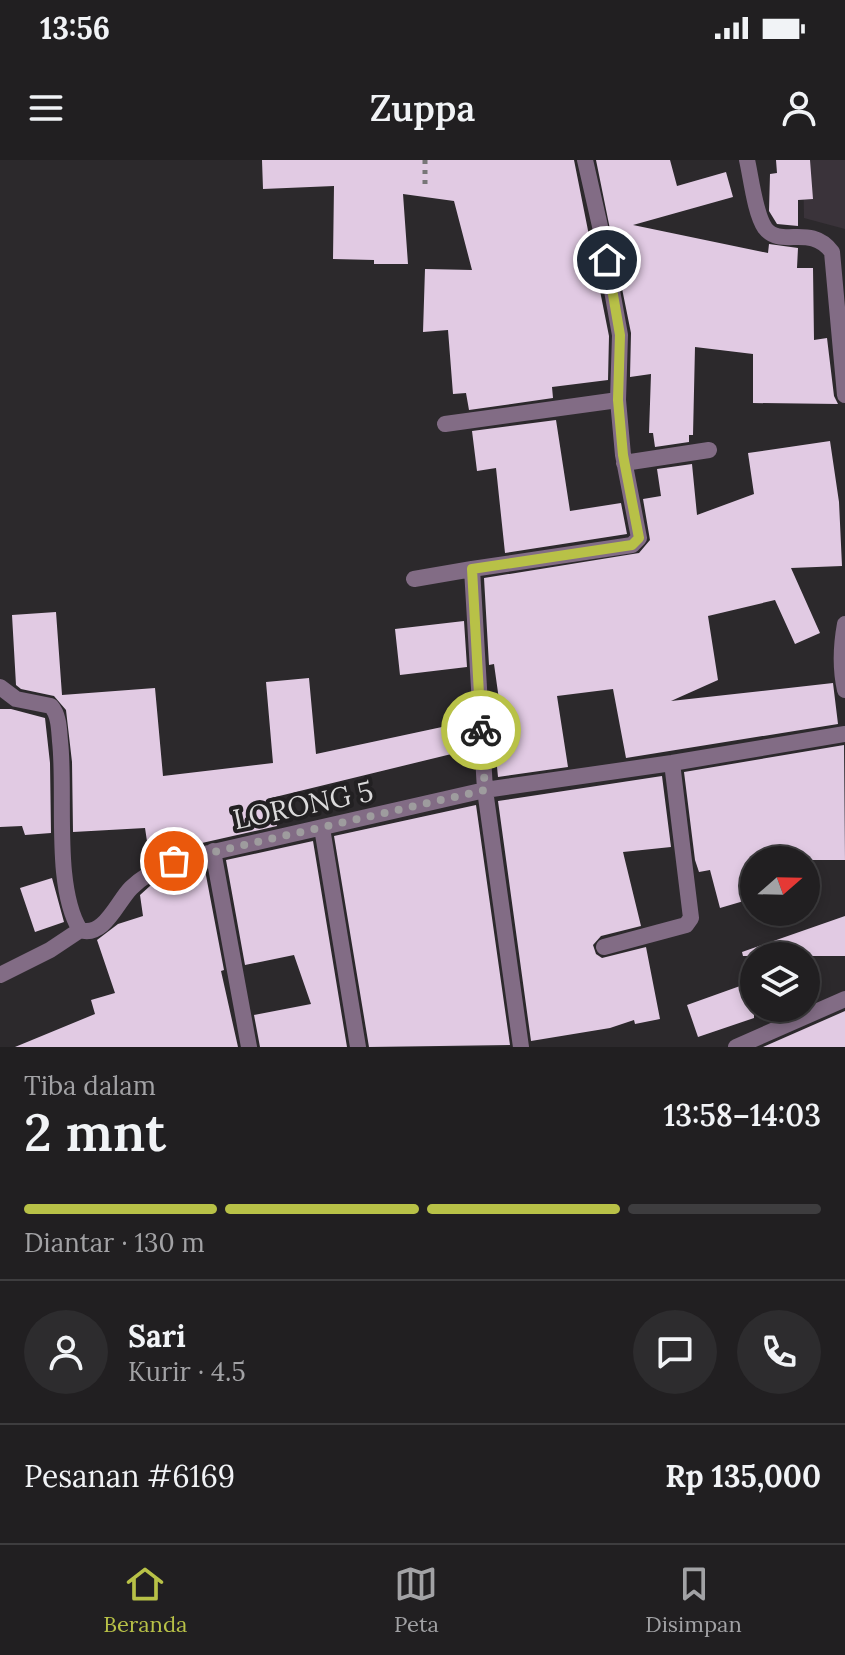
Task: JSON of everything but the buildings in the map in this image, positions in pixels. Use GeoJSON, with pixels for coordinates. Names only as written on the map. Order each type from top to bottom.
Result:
{"type":"FeatureCollection","features":[{"type":"Feature","properties":{"kind":"street"},"geometry":{"type":"LineString","coordinates":[[414,579],[637,543],[638,529],[624,463],[618,400],[620,335],[585,160]]}},
{"type":"Feature","properties":{"kind":"street"},"geometry":{"type":"LineString","coordinates":[[747,160],[764,227],[776,236],[814,237],[824,241],[832,252],[845,395]]}},
{"type":"Feature","properties":{"kind":"street"},"geometry":{"type":"LineString","coordinates":[[445,424],[618,400]]}},
{"type":"Feature","properties":{"kind":"street"},"geometry":{"type":"LineString","coordinates":[[624,463],[709,450]]}},
{"type":"Feature","properties":{"kind":"street"},"geometry":{"type":"LineString","coordinates":[[472,569],[485,790],[521,1047]]}},
{"type":"Feature","properties":{"kind":"street"},"geometry":{"type":"LineString","coordinates":[[845,624],[842,664],[845,690]]}},
{"type":"Feature","properties":{"kind":"street"},"geometry":{"type":"LineString","coordinates":[[0,687],[16,699],[51,706],[57,716],[63,766],[65,870],[73,918],[80,930]]}},
{"type":"Feature","properties":{"kind":"street","name":"LORONG 5"},"geometry":{"type":"LineString","coordinates":[[0,975],[50,950],[80,930],[92,931],[107,920],[131,889],[154,870],[174,861],[485,790],[845,734]]}},
{"type":"Feature","properties":{"kind":"street"},"geometry":{"type":"LineString","coordinates":[[604,947],[686,925],[691,918],[672,763]]}},
{"type":"Feature","properties":{"kind":"street"},"geometry":{"type":"LineString","coordinates":[[322,828],[358,1047]]}},
{"type":"Feature","properties":{"kind":"street"},"geometry":{"type":"LineString","coordinates":[[213,851],[249,1047]]}},
{"type":"Feature","properties":{"kind":"street"},"geometry":{"type":"LineString","coordinates":[[736,1047],[845,999]]}},
{"type":"Feature","properties":{"kind":"path"},"geometry":{"type":"LineString","coordinates":[[425,160],[425,184]]}},
{"type":"Feature","properties":{"kind":"shaded area"},"geometry":{"type":"Polygon","coordinates":[[[803,160],[845,160],[845,229],[804,218],[803,160]]]}},
{"type":"Feature","properties":{"kind":"way so far"},"geometry":{"type":"LineString","coordinates":[[174,861],[485,790],[481,730]]}},
{"type":"Feature","properties":{"kind":"route"},"geometry":{"type":"LineString","coordinates":[[481,730],[472,569],[632,545],[639,538],[623,455],[618,400],[620,335],[607,260]]}}]}
